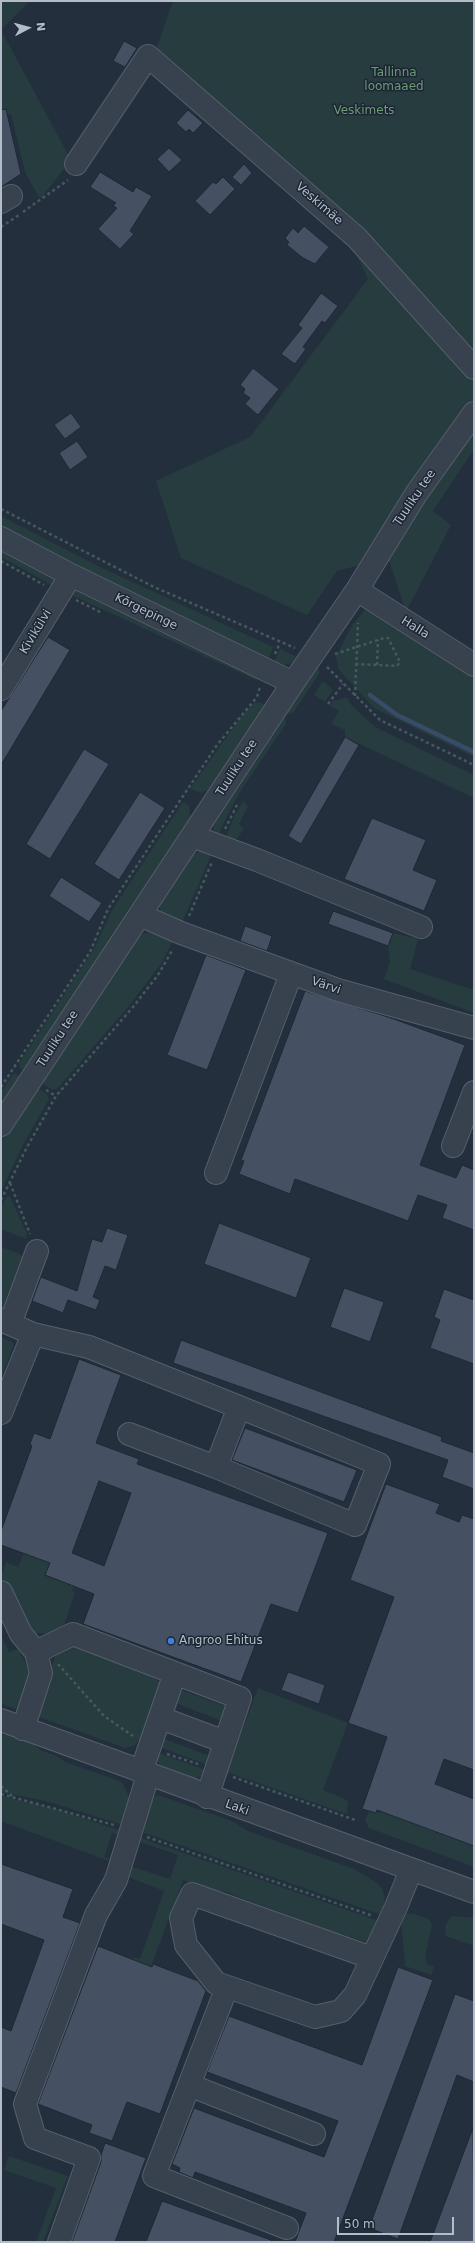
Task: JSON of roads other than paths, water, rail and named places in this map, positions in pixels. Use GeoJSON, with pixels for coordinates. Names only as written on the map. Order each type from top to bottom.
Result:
{"type":"FeatureCollection","features":[{"type":"Feature","properties":{"kind":"street","name":"Veskimäe"},"geometry":{"type":"LineString","coordinates":[[76,164],[148,56],[357,238],[474,368]]}},
{"type":"Feature","properties":{"kind":"street","name":"Tuuliku tee"},"geometry":{"type":"LineString","coordinates":[[1,1125],[293,683],[357,590],[416,494],[474,413]]}},
{"type":"Feature","properties":{"kind":"street","name":"Kõrgepinge"},"geometry":{"type":"LineString","coordinates":[[1,538],[71,575],[293,683]]}},
{"type":"Feature","properties":{"kind":"street","name":"Kivikülvi"},"geometry":{"type":"LineString","coordinates":[[1,689],[71,575]]}},
{"type":"Feature","properties":{"kind":"street","name":"Halla"},"geometry":{"type":"LineString","coordinates":[[357,590],[474,664]]}},
{"type":"Feature","properties":{"kind":"street"},"geometry":{"type":"LineString","coordinates":[[192,836],[257,860],[420,927]]}},
{"type":"Feature","properties":{"kind":"street","name":"Värvi"},"geometry":{"type":"LineString","coordinates":[[140,915],[181,934],[338,990],[474,1028]]}},
{"type":"Feature","properties":{"kind":"street"},"geometry":{"type":"LineString","coordinates":[[216,1173],[291,974]]}},
{"type":"Feature","properties":{"kind":"street"},"geometry":{"type":"LineString","coordinates":[[453,1146],[474,1092]]}},
{"type":"Feature","properties":{"kind":"street"},"geometry":{"type":"LineString","coordinates":[[37,1251],[6,1322],[33,1334],[88,1346],[379,1464],[355,1525],[216,1467],[129,1434]]}},
{"type":"Feature","properties":{"kind":"street"},"geometry":{"type":"LineString","coordinates":[[1,1413],[33,1334]]}},
{"type":"Feature","properties":{"kind":"street"},"geometry":{"type":"LineString","coordinates":[[216,1467],[238,1407]]}},
{"type":"Feature","properties":{"kind":"street"},"geometry":{"type":"LineString","coordinates":[[1,1592],[21,1634],[40,1650],[40,1673],[23,1728]]}},
{"type":"Feature","properties":{"kind":"street"},"geometry":{"type":"LineString","coordinates":[[40,1650],[73,1634],[240,1698],[207,1797]]}},
{"type":"Feature","properties":{"kind":"street"},"geometry":{"type":"LineString","coordinates":[[59,2242],[89,2158],[35,2138],[25,2104],[96,1915],[116,1880],[132,1831],[150,1748],[175,1673]]}},
{"type":"Feature","properties":{"kind":"street"},"geometry":{"type":"LineString","coordinates":[[161,1718],[225,1742]]}},
{"type":"Feature","properties":{"kind":"street","name":"Laki"},"geometry":{"type":"LineString","coordinates":[[1,1720],[207,1797],[474,1892]]}},
{"type":"Feature","properties":{"kind":"street"},"geometry":{"type":"LineString","coordinates":[[372,1958],[192,1894],[181,1918],[186,1946],[216,1983],[316,2017],[341,2011],[355,1996],[390,1922],[411,1870]]}},
{"type":"Feature","properties":{"kind":"street"},"geometry":{"type":"LineString","coordinates":[[227,1987],[154,2176],[287,2228]]}},
{"type":"Feature","properties":{"kind":"street"},"geometry":{"type":"LineString","coordinates":[[189,2085],[314,2134]]}},
{"type":"Feature","properties":{"kind":"waterway"},"geometry":{"type":"LineString","coordinates":[[370,695],[397,715],[474,752]]}},
{"type":"Feature","properties":{"kind":"place","name":"Angroo Ehitus"},"geometry":{"type":"Point","coordinates":[171,1641]}},
{"type":"Feature","properties":{"kind":"park label","name":"Tallinna loomaaed"},"geometry":{"type":"Point","coordinates":[394,80]}},
{"type":"Feature","properties":{"kind":"park label","name":"Veskimets"},"geometry":{"type":"Point","coordinates":[364,111]}}]}
